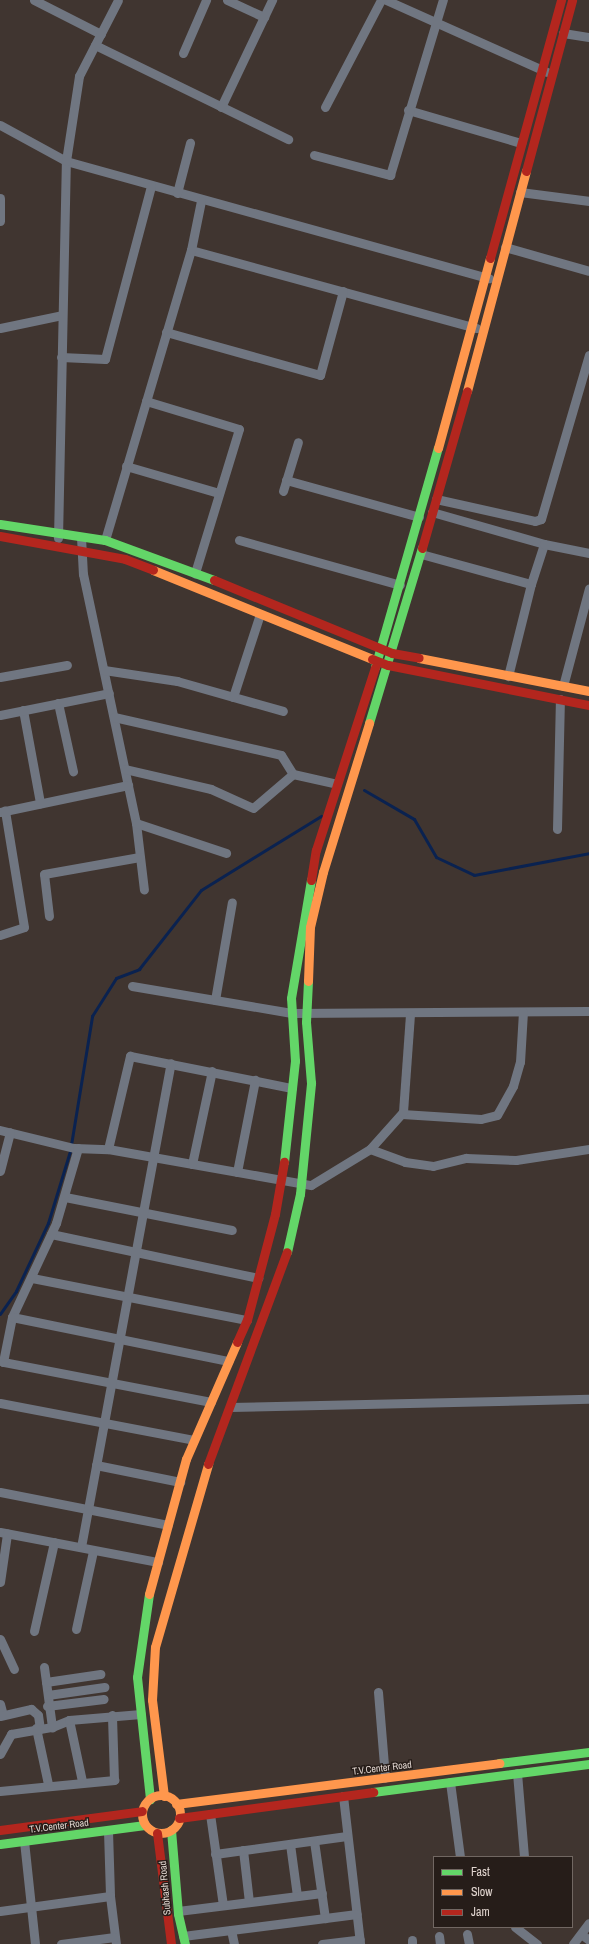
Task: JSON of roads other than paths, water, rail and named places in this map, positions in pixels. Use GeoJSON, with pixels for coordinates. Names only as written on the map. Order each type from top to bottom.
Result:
{"type":"FeatureCollection","features":[{"type":"Feature","properties":{"kind":"street"},"geometry":{"type":"LineString","coordinates":[[34,0],[101,34]]}},
{"type":"Feature","properties":{"kind":"street"},"geometry":{"type":"LineString","coordinates":[[58,545],[66,161],[79,76],[118,0]]}},
{"type":"Feature","properties":{"kind":"street"},"geometry":{"type":"LineString","coordinates":[[183,53],[206,0]]}},
{"type":"Feature","properties":{"kind":"street"},"geometry":{"type":"LineString","coordinates":[[227,0],[264,17]]}},
{"type":"Feature","properties":{"kind":"street"},"geometry":{"type":"LineString","coordinates":[[221,107],[272,0]]}},
{"type":"Feature","properties":{"kind":"street"},"geometry":{"type":"LineString","coordinates":[[325,107],[381,0]]}},
{"type":"Feature","properties":{"kind":"street"},"geometry":{"type":"LineString","coordinates":[[386,0],[552,75]]}},
{"type":"Feature","properties":{"kind":"street"},"geometry":{"type":"LineString","coordinates":[[314,155],[390,175],[434,22],[443,0]]}},
{"type":"Feature","properties":{"kind":"street"},"geometry":{"type":"LineString","coordinates":[[150,1799],[164,1796],[176,1804],[179,1818],[171,1830],[157,1833],[145,1825],[142,1811],[150,1799],[137,1677],[148,1599],[180,1482],[194,1440],[246,1320],[282,1181],[292,1088],[292,1013],[307,889],[337,784],[400,586],[561,0]]}},
{"type":"Feature","properties":{"kind":"street"},"geometry":{"type":"LineString","coordinates":[[164,1796],[152,1700],[155,1646],[203,1477],[288,1250],[302,1184],[311,1083],[306,1012],[310,927],[323,872],[392,653],[421,554],[572,0]]}},
{"type":"Feature","properties":{"kind":"street"},"geometry":{"type":"LineString","coordinates":[[563,33],[589,37]]}},
{"type":"Feature","properties":{"kind":"street"},"geometry":{"type":"LineString","coordinates":[[95,45],[288,139]]}},
{"type":"Feature","properties":{"kind":"street"},"geometry":{"type":"LineString","coordinates":[[408,110],[522,144]]}},
{"type":"Feature","properties":{"kind":"street"},"geometry":{"type":"LineString","coordinates":[[1,129],[66,161],[201,201],[496,280]]}},
{"type":"Feature","properties":{"kind":"street"},"geometry":{"type":"LineString","coordinates":[[177,193],[190,143]]}},
{"type":"Feature","properties":{"kind":"street"},"geometry":{"type":"LineString","coordinates":[[61,357],[106,359],[151,186]]}},
{"type":"Feature","properties":{"kind":"street"},"geometry":{"type":"LineString","coordinates":[[520,192],[589,201]]}},
{"type":"Feature","properties":{"kind":"street"},"geometry":{"type":"LineString","coordinates":[[0,198],[0,221]]}},
{"type":"Feature","properties":{"kind":"street"},"geometry":{"type":"LineString","coordinates":[[105,540],[190,250],[201,201]]}},
{"type":"Feature","properties":{"kind":"street"},"geometry":{"type":"LineString","coordinates":[[505,247],[589,271]]}},
{"type":"Feature","properties":{"kind":"street"},"geometry":{"type":"LineString","coordinates":[[190,250],[483,329]]}},
{"type":"Feature","properties":{"kind":"street"},"geometry":{"type":"LineString","coordinates":[[166,332],[320,375],[344,292]]}},
{"type":"Feature","properties":{"kind":"street"},"geometry":{"type":"LineString","coordinates":[[0,328],[62,315]]}},
{"type":"Feature","properties":{"kind":"street"},"geometry":{"type":"LineString","coordinates":[[436,499],[535,521],[541,519],[589,356]]}},
{"type":"Feature","properties":{"kind":"street"},"geometry":{"type":"LineString","coordinates":[[146,401],[239,429],[195,573]]}},
{"type":"Feature","properties":{"kind":"street"},"geometry":{"type":"LineString","coordinates":[[283,491],[298,442]]}},
{"type":"Feature","properties":{"kind":"street"},"geometry":{"type":"LineString","coordinates":[[126,466],[219,493]]}},
{"type":"Feature","properties":{"kind":"street"},"geometry":{"type":"LineString","coordinates":[[286,480],[419,517]]}},
{"type":"Feature","properties":{"kind":"street"},"geometry":{"type":"LineString","coordinates":[[432,512],[544,544],[589,554]]}},
{"type":"Feature","properties":{"kind":"street"},"geometry":{"type":"LineString","coordinates":[[0,524],[105,540],[195,573],[380,649],[392,653],[586,691],[585,704],[388,665],[125,559],[58,545],[0,536]]}},
{"type":"Feature","properties":{"kind":"street"},"geometry":{"type":"LineString","coordinates":[[81,536],[83,574],[136,823],[144,890]]}},
{"type":"Feature","properties":{"kind":"street"},"geometry":{"type":"LineString","coordinates":[[239,540],[400,586]]}},
{"type":"Feature","properties":{"kind":"street"},"geometry":{"type":"LineString","coordinates":[[508,676],[531,584],[544,544]]}},
{"type":"Feature","properties":{"kind":"street"},"geometry":{"type":"LineString","coordinates":[[421,554],[531,584]]}},
{"type":"Feature","properties":{"kind":"street"},"geometry":{"type":"LineString","coordinates":[[563,686],[584,624],[589,588]]}},
{"type":"Feature","properties":{"kind":"street"},"geometry":{"type":"LineString","coordinates":[[233,697],[260,614]]}},
{"type":"Feature","properties":{"kind":"street"},"geometry":{"type":"LineString","coordinates":[[0,677],[67,665]]}},
{"type":"Feature","properties":{"kind":"street"},"geometry":{"type":"LineString","coordinates":[[104,670],[177,681],[283,711]]}},
{"type":"Feature","properties":{"kind":"street"},"geometry":{"type":"LineString","coordinates":[[0,715],[109,693]]}},
{"type":"Feature","properties":{"kind":"street"},"geometry":{"type":"LineString","coordinates":[[557,829],[560,699]]}},
{"type":"Feature","properties":{"kind":"street"},"geometry":{"type":"LineString","coordinates":[[58,703],[73,771]]}},
{"type":"Feature","properties":{"kind":"street"},"geometry":{"type":"LineString","coordinates":[[23,710],[40,804]]}},
{"type":"Feature","properties":{"kind":"street"},"geometry":{"type":"LineString","coordinates":[[114,717],[281,755],[293,774],[337,784]]}},
{"type":"Feature","properties":{"kind":"street"},"geometry":{"type":"LineString","coordinates":[[125,769],[211,789],[253,808],[293,774]]}},
{"type":"Feature","properties":{"kind":"street"},"geometry":{"type":"LineString","coordinates":[[0,935],[24,927],[3,811],[128,785]]}},
{"type":"Feature","properties":{"kind":"street"},"geometry":{"type":"LineString","coordinates":[[136,823],[226,853]]}},
{"type":"Feature","properties":{"kind":"street"},"geometry":{"type":"LineString","coordinates":[[49,916],[44,874],[139,857]]}},
{"type":"Feature","properties":{"kind":"street"},"geometry":{"type":"LineString","coordinates":[[215,1000],[232,902]]}},
{"type":"Feature","properties":{"kind":"street"},"geometry":{"type":"LineString","coordinates":[[132,986],[292,1013],[306,1012],[410,1015],[589,1011]]}},
{"type":"Feature","properties":{"kind":"street"},"geometry":{"type":"LineString","coordinates":[[402,1114],[481,1119],[497,1115],[513,1086],[520,1062],[523,1012]]}},
{"type":"Feature","properties":{"kind":"street"},"geometry":{"type":"LineString","coordinates":[[0,1130],[72,1147],[108,1149],[152,1156],[302,1184],[319,1183],[370,1148],[402,1114],[410,1015]]}},
{"type":"Feature","properties":{"kind":"street"},"geometry":{"type":"LineString","coordinates":[[108,1149],[129,1057],[171,1063],[292,1088]]}},
{"type":"Feature","properties":{"kind":"street"},"geometry":{"type":"LineString","coordinates":[[81,1548],[126,1296],[171,1063]]}},
{"type":"Feature","properties":{"kind":"street"},"geometry":{"type":"LineString","coordinates":[[192,1164],[212,1071]]}},
{"type":"Feature","properties":{"kind":"street"},"geometry":{"type":"LineString","coordinates":[[237,1172],[255,1080]]}},
{"type":"Feature","properties":{"kind":"street"},"geometry":{"type":"LineString","coordinates":[[0,1171],[10,1132]]}},
{"type":"Feature","properties":{"kind":"street"},"geometry":{"type":"LineString","coordinates":[[72,1147],[65,1197],[32,1278],[12,1317],[3,1362],[111,1381],[211,1402]]}},
{"type":"Feature","properties":{"kind":"street"},"geometry":{"type":"LineString","coordinates":[[370,1148],[405,1162],[433,1166],[466,1158],[516,1160],[589,1149]]}},
{"type":"Feature","properties":{"kind":"street"},"geometry":{"type":"LineString","coordinates":[[65,1197],[232,1230]]}},
{"type":"Feature","properties":{"kind":"street"},"geometry":{"type":"LineString","coordinates":[[51,1234],[134,1253],[258,1278]]}},
{"type":"Feature","properties":{"kind":"street"},"geometry":{"type":"LineString","coordinates":[[32,1278],[246,1320]]}},
{"type":"Feature","properties":{"kind":"street"},"geometry":{"type":"LineString","coordinates":[[12,1317],[229,1361]]}},
{"type":"Feature","properties":{"kind":"street"},"geometry":{"type":"LineString","coordinates":[[230,1408],[589,1399]]}},
{"type":"Feature","properties":{"kind":"street"},"geometry":{"type":"LineString","coordinates":[[0,1403],[103,1424],[194,1440]]}},
{"type":"Feature","properties":{"kind":"street"},"geometry":{"type":"LineString","coordinates":[[96,1465],[180,1482]]}},
{"type":"Feature","properties":{"kind":"street"},"geometry":{"type":"LineString","coordinates":[[0,1492],[168,1525]]}},
{"type":"Feature","properties":{"kind":"street"},"geometry":{"type":"LineString","coordinates":[[0,1582],[4,1533],[93,1551],[158,1562]]}},
{"type":"Feature","properties":{"kind":"street"},"geometry":{"type":"LineString","coordinates":[[34,1630],[54,1542]]}},
{"type":"Feature","properties":{"kind":"street"},"geometry":{"type":"LineString","coordinates":[[76,1629],[93,1551]]}},
{"type":"Feature","properties":{"kind":"street"},"geometry":{"type":"LineString","coordinates":[[0,1639],[14,1669]]}},
{"type":"Feature","properties":{"kind":"street"},"geometry":{"type":"LineString","coordinates":[[44,1667],[48,1695],[46,1706],[52,1727]]}},
{"type":"Feature","properties":{"kind":"street"},"geometry":{"type":"LineString","coordinates":[[46,1682],[100,1674]]}},
{"type":"Feature","properties":{"kind":"street"},"geometry":{"type":"LineString","coordinates":[[48,1695],[104,1687]]}},
{"type":"Feature","properties":{"kind":"street"},"geometry":{"type":"LineString","coordinates":[[378,1692],[385,1778]]}},
{"type":"Feature","properties":{"kind":"street"},"geometry":{"type":"LineString","coordinates":[[46,1706],[104,1699]]}},
{"type":"Feature","properties":{"kind":"street"},"geometry":{"type":"LineString","coordinates":[[0,1704],[1,1716],[31,1709],[38,1715],[38,1729],[48,1784]]}},
{"type":"Feature","properties":{"kind":"street"},"geometry":{"type":"LineString","coordinates":[[0,1754],[11,1734],[52,1727],[69,1720],[112,1715],[141,1714]]}},
{"type":"Feature","properties":{"kind":"street"},"geometry":{"type":"LineString","coordinates":[[0,1791],[48,1784],[116,1778],[112,1715]]}},
{"type":"Feature","properties":{"kind":"street"},"geometry":{"type":"LineString","coordinates":[[69,1720],[82,1781]]}},
{"type":"Feature","properties":{"kind":"street","name":"T.V.Center Road"},"geometry":{"type":"LineString","coordinates":[[176,1804],[589,1752]]}},
{"type":"Feature","properties":{"kind":"street"},"geometry":{"type":"LineString","coordinates":[[179,1818],[589,1764]]}},
{"type":"Feature","properties":{"kind":"street"},"geometry":{"type":"LineString","coordinates":[[517,1773],[524,1856]]}},
{"type":"Feature","properties":{"kind":"street"},"geometry":{"type":"LineString","coordinates":[[450,1782],[460,1856]]}},
{"type":"Feature","properties":{"kind":"street"},"geometry":{"type":"LineString","coordinates":[[327,1944],[360,1941],[343,1796]]}},
{"type":"Feature","properties":{"kind":"street","name":"T.V.Center Road"},"geometry":{"type":"LineString","coordinates":[[0,1830],[142,1811]]}},
{"type":"Feature","properties":{"kind":"street"},"geometry":{"type":"LineString","coordinates":[[210,1814],[223,1905]]}},
{"type":"Feature","properties":{"kind":"street","name":"T.V.Center Road"},"geometry":{"type":"LineString","coordinates":[[0,1844],[145,1825]]}},
{"type":"Feature","properties":{"kind":"street","name":"Subhash Road"},"geometry":{"type":"LineString","coordinates":[[171,1830],[178,1911],[184,1940]]}},
{"type":"Feature","properties":{"kind":"street"},"geometry":{"type":"LineString","coordinates":[[61,1944],[116,1940],[110,1896],[108,1831]]}},
{"type":"Feature","properties":{"kind":"street","name":"Subhash Road"},"geometry":{"type":"LineString","coordinates":[[157,1833],[171,1944]]}},
{"type":"Feature","properties":{"kind":"street"},"geometry":{"type":"LineString","coordinates":[[216,1854],[347,1836]]}},
{"type":"Feature","properties":{"kind":"street"},"geometry":{"type":"LineString","coordinates":[[24,1841],[35,1944]]}},
{"type":"Feature","properties":{"kind":"street"},"geometry":{"type":"LineString","coordinates":[[314,1841],[325,1918]]}},
{"type":"Feature","properties":{"kind":"street"},"geometry":{"type":"LineString","coordinates":[[290,1844],[297,1896]]}},
{"type":"Feature","properties":{"kind":"street"},"geometry":{"type":"LineString","coordinates":[[243,1850],[249,1902]]}},
{"type":"Feature","properties":{"kind":"street"},"geometry":{"type":"LineString","coordinates":[[178,1911],[322,1893]]}},
{"type":"Feature","properties":{"kind":"street"},"geometry":{"type":"LineString","coordinates":[[0,1910],[110,1896]]}},
{"type":"Feature","properties":{"kind":"street"},"geometry":{"type":"LineString","coordinates":[[184,1940],[232,1930],[357,1914]]}},
{"type":"Feature","properties":{"kind":"street"},"geometry":{"type":"LineString","coordinates":[[573,1944],[589,1923]]}},
{"type":"Feature","properties":{"kind":"street"},"geometry":{"type":"LineString","coordinates":[[516,1928],[537,1944]]}},
{"type":"Feature","properties":{"kind":"street"},"geometry":{"type":"LineString","coordinates":[[232,1930],[234,1944]]}},
{"type":"Feature","properties":{"kind":"street"},"geometry":{"type":"LineString","coordinates":[[467,1934],[468,1944]]}},
{"type":"Feature","properties":{"kind":"street"},"geometry":{"type":"LineString","coordinates":[[581,1934],[589,1940]]}},
{"type":"Feature","properties":{"kind":"waterway"},"geometry":{"type":"LineString","coordinates":[[364,790],[414,819],[436,857],[474,875],[589,853]]}},
{"type":"Feature","properties":{"kind":"waterway"},"geometry":{"type":"LineString","coordinates":[[0,1314],[16,1291],[48,1223],[70,1151],[92,1016],[116,978],[139,969],[201,890],[321,816]]}}]}
